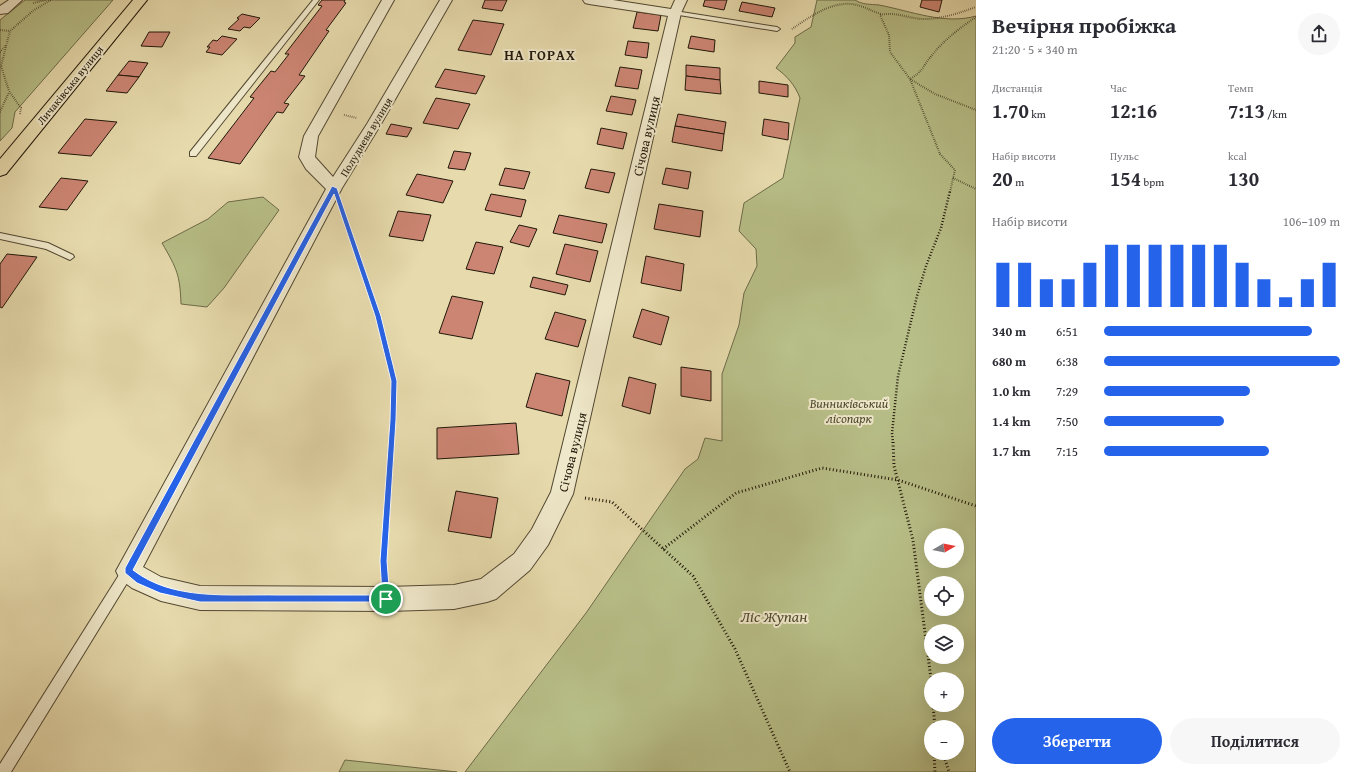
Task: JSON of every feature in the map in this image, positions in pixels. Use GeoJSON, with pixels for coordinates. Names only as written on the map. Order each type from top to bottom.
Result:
{"type":"FeatureCollection","features":[{"type":"Feature","properties":{"kind":"main road","name":"Личаківська вулиця"},"geometry":{"type":"LineString","coordinates":[[0,170],[140,0]]}},
{"type":"Feature","properties":{"kind":"street"},"geometry":{"type":"LineString","coordinates":[[1,11],[16,0]]}},
{"type":"Feature","properties":{"kind":"street","name":"Полуднева вулиця"},"geometry":{"type":"LineString","coordinates":[[388,0],[311,136],[307,157],[334,188],[374,124],[446,0]]}},
{"type":"Feature","properties":{"kind":"street"},"geometry":{"type":"LineString","coordinates":[[589,0],[678,7]]}},
{"type":"Feature","properties":{"kind":"street","name":"Січова вулиця"},"geometry":{"type":"LineString","coordinates":[[128,571],[140,580],[160,589],[200,598],[386,599],[454,597],[487,590],[522,562],[540,537],[562,494],[678,7]]}},
{"type":"Feature","properties":{"kind":"street"},"geometry":{"type":"LineString","coordinates":[[128,571],[334,188]]}},
{"type":"Feature","properties":{"kind":"lane"},"geometry":{"type":"LineString","coordinates":[[193,154],[316,0]]}},
{"type":"Feature","properties":{"kind":"lane"},"geometry":{"type":"LineString","coordinates":[[678,7],[777,29]]}},
{"type":"Feature","properties":{"kind":"lane"},"geometry":{"type":"LineString","coordinates":[[0,236],[48,246],[70,257]]}},
{"type":"Feature","properties":{"kind":"lane"},"geometry":{"type":"LineString","coordinates":[[3,772],[128,571]]}},
{"type":"Feature","properties":{"kind":"path"},"geometry":{"type":"LineString","coordinates":[[19,120],[21,108],[9,92],[1,66],[10,31],[34,10],[51,0]]}},
{"type":"Feature","properties":{"kind":"path"},"geometry":{"type":"LineString","coordinates":[[777,29],[791,29],[803,21],[830,8],[840,5],[851,4],[882,14],[888,13],[923,19],[952,15],[976,7]]}},
{"type":"Feature","properties":{"kind":"path"},"geometry":{"type":"LineString","coordinates":[[882,14],[880,15],[889,35],[890,52],[910,79],[940,154],[954,170],[941,228],[926,266],[917,296],[898,376],[892,433],[894,466],[913,540],[930,672]]}},
{"type":"Feature","properties":{"kind":"path"},"geometry":{"type":"LineString","coordinates":[[910,79],[920,73],[933,53],[962,27],[976,17]]}},
{"type":"Feature","properties":{"kind":"path"},"geometry":{"type":"LineString","coordinates":[[0,30],[10,31]]}},
{"type":"Feature","properties":{"kind":"path"},"geometry":{"type":"LineString","coordinates":[[0,52],[7,43]]}},
{"type":"Feature","properties":{"kind":"path"},"geometry":{"type":"LineString","coordinates":[[910,79],[935,94],[976,110]]}},
{"type":"Feature","properties":{"kind":"path"},"geometry":{"type":"LineString","coordinates":[[0,112],[9,92]]}},
{"type":"Feature","properties":{"kind":"path"},"geometry":{"type":"LineString","coordinates":[[952,178],[976,189]]}},
{"type":"Feature","properties":{"kind":"path"},"geometry":{"type":"LineString","coordinates":[[334,188],[378,316],[394,381],[393,420],[383,561],[386,599]]}},
{"type":"Feature","properties":{"kind":"path"},"geometry":{"type":"LineString","coordinates":[[663,549],[736,493],[822,468],[898,480],[976,506]]}},
{"type":"Feature","properties":{"kind":"path"},"geometry":{"type":"LineString","coordinates":[[562,494],[612,502],[693,576],[735,649],[790,772]]}},
{"type":"Feature","properties":{"kind":"path"},"geometry":{"type":"LineString","coordinates":[[934,760],[935,772]]}},
{"type":"Feature","properties":{"kind":"path"},"geometry":{"type":"LineString","coordinates":[[945,760],[949,772]]}},
{"type":"Feature","properties":{"kind":"green space"},"geometry":{"type":"Polygon","coordinates":[[[25,0],[113,0],[15,112],[12,128],[0,141],[0,20],[25,0]]]}},
{"type":"Feature","properties":{"kind":"green space","name":"Ліс Жупан"},"geometry":{"type":"Polygon","coordinates":[[[817,0],[855,0],[864,4],[879,5],[940,18],[952,19],[976,16],[976,772],[465,772],[586,613],[685,469],[698,459],[705,438],[722,441],[722,374],[739,325],[744,293],[757,266],[756,249],[739,231],[744,203],[783,178],[800,98],[790,81],[776,68],[795,43],[795,37],[811,27],[817,0]]]}},
{"type":"Feature","properties":{"kind":"green space"},"geometry":{"type":"Polygon","coordinates":[[[263,197],[279,210],[224,288],[207,307],[181,304],[180,286],[177,272],[162,243],[208,219],[228,202],[263,197]]]}},
{"type":"Feature","properties":{"kind":"green space"},"geometry":{"type":"Polygon","coordinates":[[[345,760],[457,772],[339,772],[345,760]]]}},
{"type":"Feature","properties":{"kind":"building"},"geometry":{"type":"Polygon","coordinates":[[[322,0],[345,0],[344,2],[346,3],[326,30],[329,31],[299,75],[305,76],[284,103],[289,104],[283,113],[277,112],[240,164],[208,158],[254,98],[250,97],[271,71],[275,72],[289,54],[285,54],[322,6],[318,5],[322,0]]]}},
{"type":"Feature","properties":{"kind":"building"},"geometry":{"type":"Polygon","coordinates":[[[485,0],[507,0],[502,11],[482,8],[485,0]]]}},
{"type":"Feature","properties":{"kind":"building"},"geometry":{"type":"Polygon","coordinates":[[[705,0],[727,0],[724,10],[703,6],[705,0]]]}},
{"type":"Feature","properties":{"kind":"building"},"geometry":{"type":"Polygon","coordinates":[[[922,0],[942,0],[939,12],[920,7],[922,0]]]}},
{"type":"Feature","properties":{"kind":"building"},"geometry":{"type":"Polygon","coordinates":[[[742,2],[775,8],[772,17],[739,11],[742,2]]]}},
{"type":"Feature","properties":{"kind":"building"},"geometry":{"type":"Polygon","coordinates":[[[637,12],[661,15],[658,31],[633,28],[637,12]]]}},
{"type":"Feature","properties":{"kind":"building"},"geometry":{"type":"Polygon","coordinates":[[[242,14],[260,18],[250,28],[244,27],[240,31],[228,29],[239,19],[237,18],[242,14]]]}},
{"type":"Feature","properties":{"kind":"building"},"geometry":{"type":"Polygon","coordinates":[[[473,20],[504,24],[491,55],[458,50],[473,20]]]}},
{"type":"Feature","properties":{"kind":"building"},"geometry":{"type":"Polygon","coordinates":[[[149,32],[170,32],[162,47],[141,46],[149,32]]]}},
{"type":"Feature","properties":{"kind":"building"},"geometry":{"type":"Polygon","coordinates":[[[222,36],[237,39],[222,55],[206,52],[210,47],[207,47],[213,40],[217,41],[222,36]]]}},
{"type":"Feature","properties":{"kind":"building"},"geometry":{"type":"Polygon","coordinates":[[[691,36],[715,40],[714,52],[688,48],[691,36]]]}},
{"type":"Feature","properties":{"kind":"building"},"geometry":{"type":"Polygon","coordinates":[[[628,41],[649,43],[647,58],[625,55],[628,41]]]}},
{"type":"Feature","properties":{"kind":"building"},"geometry":{"type":"Polygon","coordinates":[[[129,61],[148,63],[139,77],[118,75],[129,61]]]}},
{"type":"Feature","properties":{"kind":"building"},"geometry":{"type":"Polygon","coordinates":[[[686,65],[720,68],[720,80],[686,76],[686,65]]]}},
{"type":"Feature","properties":{"kind":"building"},"geometry":{"type":"Polygon","coordinates":[[[620,67],[642,70],[638,89],[615,86],[620,67]]]}},
{"type":"Feature","properties":{"kind":"building"},"geometry":{"type":"Polygon","coordinates":[[[445,69],[485,76],[476,94],[435,87],[445,69]]]}},
{"type":"Feature","properties":{"kind":"building"},"geometry":{"type":"Polygon","coordinates":[[[118,75],[139,77],[127,93],[106,91],[118,75]]]}},
{"type":"Feature","properties":{"kind":"building"},"geometry":{"type":"Polygon","coordinates":[[[686,76],[720,80],[721,94],[685,90],[686,76]]]}},
{"type":"Feature","properties":{"kind":"building"},"geometry":{"type":"Polygon","coordinates":[[[759,81],[788,85],[788,97],[759,93],[759,81]]]}},
{"type":"Feature","properties":{"kind":"building"},"geometry":{"type":"Polygon","coordinates":[[[611,96],[636,100],[632,115],[606,111],[611,96]]]}},
{"type":"Feature","properties":{"kind":"building"},"geometry":{"type":"Polygon","coordinates":[[[436,98],[470,104],[458,129],[423,123],[436,98]]]}},
{"type":"Feature","properties":{"kind":"building"},"geometry":{"type":"Polygon","coordinates":[[[678,114],[726,122],[724,134],[675,126],[678,114]]]}},
{"type":"Feature","properties":{"kind":"building"},"geometry":{"type":"Polygon","coordinates":[[[85,119],[117,122],[91,156],[58,153],[85,119]]]}},
{"type":"Feature","properties":{"kind":"building"},"geometry":{"type":"Polygon","coordinates":[[[764,119],[789,123],[788,140],[762,135],[764,119]]]}},
{"type":"Feature","properties":{"kind":"building"},"geometry":{"type":"Polygon","coordinates":[[[391,124],[412,128],[407,137],[386,134],[391,124]]]}},
{"type":"Feature","properties":{"kind":"building"},"geometry":{"type":"Polygon","coordinates":[[[675,126],[724,134],[722,151],[672,142],[675,126]]]}},
{"type":"Feature","properties":{"kind":"building"},"geometry":{"type":"Polygon","coordinates":[[[601,128],[627,133],[623,149],[597,144],[601,128]]]}},
{"type":"Feature","properties":{"kind":"building"},"geometry":{"type":"Polygon","coordinates":[[[454,151],[471,153],[465,170],[448,168],[454,151]]]}},
{"type":"Feature","properties":{"kind":"building"},"geometry":{"type":"Polygon","coordinates":[[[505,168],[530,172],[524,189],[499,185],[505,168]]]}},
{"type":"Feature","properties":{"kind":"building"},"geometry":{"type":"Polygon","coordinates":[[[666,168],[691,172],[688,189],[662,184],[666,168]]]}},
{"type":"Feature","properties":{"kind":"building"},"geometry":{"type":"Polygon","coordinates":[[[591,169],[615,173],[609,193],[585,188],[591,169]]]}},
{"type":"Feature","properties":{"kind":"building"},"geometry":{"type":"Polygon","coordinates":[[[417,174],[453,181],[443,203],[406,195],[417,174]]]}},
{"type":"Feature","properties":{"kind":"building"},"geometry":{"type":"Polygon","coordinates":[[[61,178],[88,181],[67,210],[39,207],[61,178]]]}},
{"type":"Feature","properties":{"kind":"building"},"geometry":{"type":"Polygon","coordinates":[[[491,194],[526,200],[521,217],[485,210],[491,194]]]}},
{"type":"Feature","properties":{"kind":"building"},"geometry":{"type":"Polygon","coordinates":[[[659,204],[703,211],[700,237],[654,229],[659,204]]]}},
{"type":"Feature","properties":{"kind":"building"},"geometry":{"type":"Polygon","coordinates":[[[398,211],[431,215],[423,241],[389,236],[398,211]]]}},
{"type":"Feature","properties":{"kind":"building"},"geometry":{"type":"Polygon","coordinates":[[[559,215],[607,224],[602,243],[553,233],[559,215]]]}},
{"type":"Feature","properties":{"kind":"building"},"geometry":{"type":"Polygon","coordinates":[[[519,225],[537,229],[529,247],[510,242],[519,225]]]}},
{"type":"Feature","properties":{"kind":"building"},"geometry":{"type":"Polygon","coordinates":[[[476,242],[503,247],[494,274],[466,269],[476,242]]]}},
{"type":"Feature","properties":{"kind":"building"},"geometry":{"type":"Polygon","coordinates":[[[565,244],[598,251],[590,282],[556,274],[565,244]]]}},
{"type":"Feature","properties":{"kind":"building"},"geometry":{"type":"Polygon","coordinates":[[[7,254],[37,257],[2,308],[0,307],[0,264],[7,254]]]}},
{"type":"Feature","properties":{"kind":"building"},"geometry":{"type":"Polygon","coordinates":[[[646,256],[684,264],[681,291],[641,283],[646,256]]]}},
{"type":"Feature","properties":{"kind":"building"},"geometry":{"type":"Polygon","coordinates":[[[533,277],[568,285],[565,295],[530,287],[533,277]]]}},
{"type":"Feature","properties":{"kind":"building"},"geometry":{"type":"Polygon","coordinates":[[[452,296],[483,302],[472,339],[439,333],[452,296]]]}},
{"type":"Feature","properties":{"kind":"building"},"geometry":{"type":"Polygon","coordinates":[[[642,309],[669,317],[661,345],[633,337],[642,309]]]}},
{"type":"Feature","properties":{"kind":"building"},"geometry":{"type":"Polygon","coordinates":[[[555,312],[586,320],[578,347],[545,339],[555,312]]]}},
{"type":"Feature","properties":{"kind":"building"},"geometry":{"type":"Polygon","coordinates":[[[681,367],[711,371],[711,401],[681,396],[681,367]]]}},
{"type":"Feature","properties":{"kind":"building"},"geometry":{"type":"Polygon","coordinates":[[[536,373],[570,381],[562,416],[526,407],[536,373]]]}},
{"type":"Feature","properties":{"kind":"building"},"geometry":{"type":"Polygon","coordinates":[[[629,377],[656,384],[650,414],[622,406],[629,377]]]}},
{"type":"Feature","properties":{"kind":"building"},"geometry":{"type":"Polygon","coordinates":[[[516,423],[519,454],[437,459],[437,428],[516,423]]]}},
{"type":"Feature","properties":{"kind":"building"},"geometry":{"type":"Polygon","coordinates":[[[456,491],[498,498],[491,538],[448,531],[456,491]]]}},
{"type":"Feature","properties":{"kind":"district","name":"НА ГОРАХ"},"geometry":{"type":"Point","coordinates":[540,55]}},
{"type":"Feature","properties":{"kind":"route"},"geometry":{"type":"LineString","coordinates":[[334,188],[378,316],[394,381],[393,420],[383,561],[386,599],[200,598],[160,589],[140,580],[128,571],[334,188]]}},
{"type":"Feature","properties":{"kind":"park label","name":"Винниківський лісопарк"},"geometry":{"type":"Point","coordinates":[849,410]}}]}
